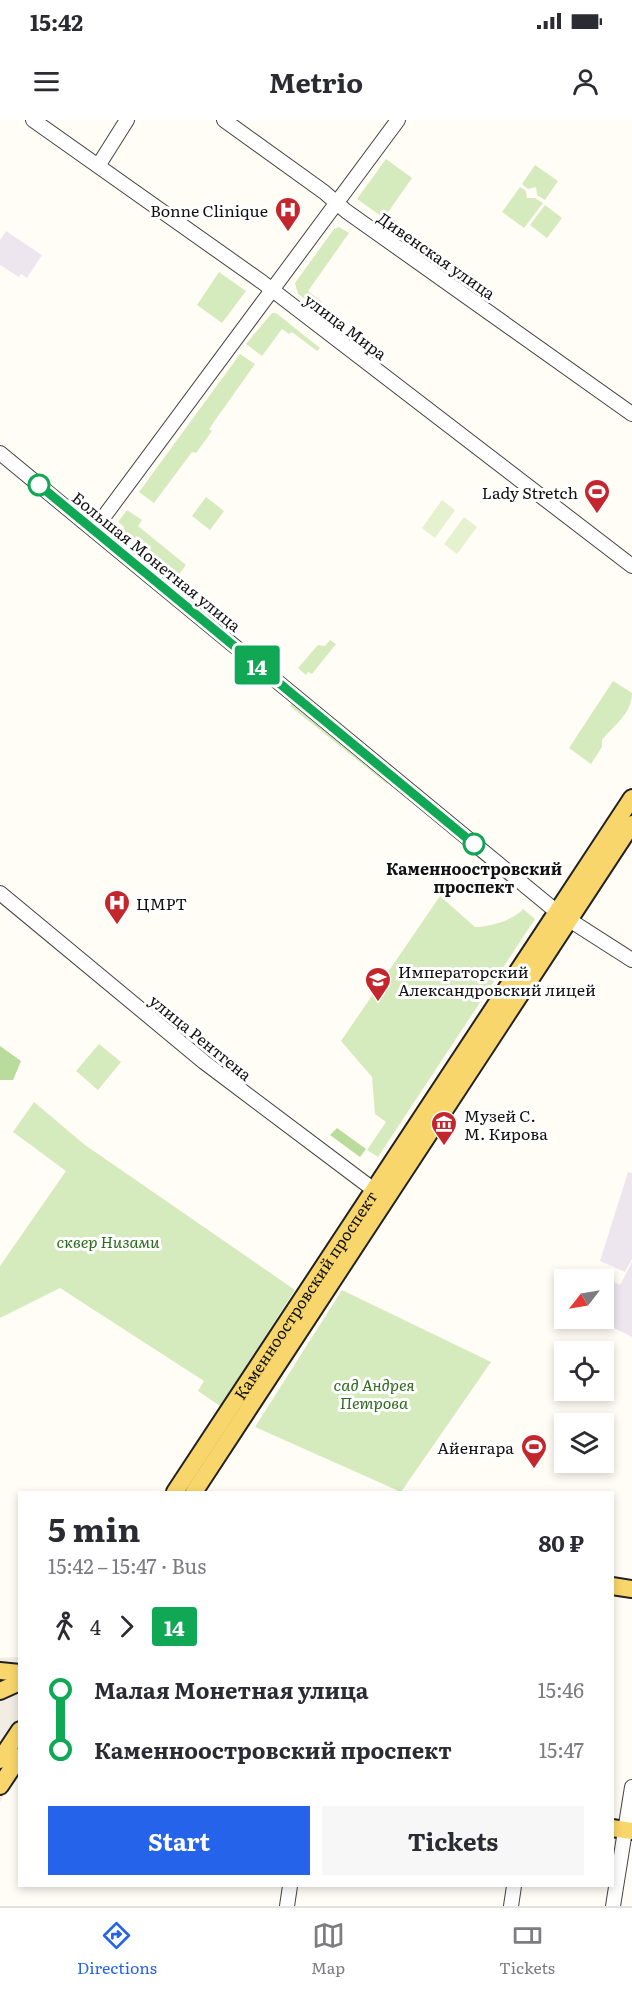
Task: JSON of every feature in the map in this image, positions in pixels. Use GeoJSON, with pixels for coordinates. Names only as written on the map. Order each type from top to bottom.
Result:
{"type":"FeatureCollection","features":[{"type":"Feature","properties":{"kind":"main road","name":"Каменноостровский проспект"},"geometry":{"type":"LineString","coordinates":[[177,1491],[380,1194],[563,916],[632,798]]}},
{"type":"Feature","properties":{"kind":"main road","name":"Каменноостровский проспект"},"geometry":{"type":"LineString","coordinates":[[563,916],[632,824]]}},
{"type":"Feature","properties":{"kind":"main road","name":"Каменноостровский проспект"},"geometry":{"type":"LineString","coordinates":[[195,1491],[380,1194]]}},
{"type":"Feature","properties":{"kind":"main road"},"geometry":{"type":"LineString","coordinates":[[614,1587],[632,1589]]}},
{"type":"Feature","properties":{"kind":"main road"},"geometry":{"type":"LineString","coordinates":[[0,1671],[18,1673]]}},
{"type":"Feature","properties":{"kind":"main road"},"geometry":{"type":"LineString","coordinates":[[0,1691],[18,1683]]}},
{"type":"Feature","properties":{"kind":"main road"},"geometry":{"type":"LineString","coordinates":[[0,1761],[14,1742]]}},
{"type":"Feature","properties":{"kind":"main road"},"geometry":{"type":"LineString","coordinates":[[0,1786],[14,1742]]}},
{"type":"Feature","properties":{"kind":"street","name":"улица Мира"},"geometry":{"type":"LineString","coordinates":[[33,120],[272,290],[632,566]]}},
{"type":"Feature","properties":{"kind":"street"},"geometry":{"type":"LineString","coordinates":[[98,166],[127,120]]}},
{"type":"Feature","properties":{"kind":"street","name":"Дивенская улица"},"geometry":{"type":"LineString","coordinates":[[224,120],[336,203],[632,414]]}},
{"type":"Feature","properties":{"kind":"street"},"geometry":{"type":"LineString","coordinates":[[93,530],[398,120]]}},
{"type":"Feature","properties":{"kind":"street","name":"Большая Монетная улица"},"geometry":{"type":"LineString","coordinates":[[0,453],[563,916],[632,960]]}},
{"type":"Feature","properties":{"kind":"street","name":"улица Рентгена"},"geometry":{"type":"LineString","coordinates":[[0,893],[204,1062],[380,1194]]}},
{"type":"Feature","properties":{"kind":"street"},"geometry":{"type":"LineString","coordinates":[[613,1906],[623,1830],[632,1787]]}},
{"type":"Feature","properties":{"kind":"street"},"geometry":{"type":"LineString","coordinates":[[287,1906],[290,1887]]}},
{"type":"Feature","properties":{"kind":"street"},"geometry":{"type":"LineString","coordinates":[[511,1906],[514,1887]]}},
{"type":"Feature","properties":{"kind":"shaded area"},"geometry":{"type":"Polygon","coordinates":[[[6,231],[42,255],[27,278],[21,274],[19,277],[0,265],[0,240],[6,231]]]}},
{"type":"Feature","properties":{"kind":"shaded area"},"geometry":{"type":"Polygon","coordinates":[[[628,1172],[632,1173],[632,1259],[625,1272],[600,1261],[628,1172]]]}},
{"type":"Feature","properties":{"kind":"shaded area"},"geometry":{"type":"Polygon","coordinates":[[[632,1262],[632,1337],[614,1328],[614,1282],[620,1285],[632,1262]]]}},
{"type":"Feature","properties":{"kind":"shaded area"},"geometry":{"type":"Polygon","coordinates":[[[18,1657],[18,1774],[0,1802],[0,1658],[18,1657]]]}},
{"type":"Feature","properties":{"kind":"green space"},"geometry":{"type":"Polygon","coordinates":[[[386,159],[412,178],[384,218],[357,199],[386,159]]]}},
{"type":"Feature","properties":{"kind":"green space"},"geometry":{"type":"Polygon","coordinates":[[[535,165],[558,181],[545,200],[537,195],[536,187],[528,189],[522,184],[535,165]]]}},
{"type":"Feature","properties":{"kind":"green space"},"geometry":{"type":"Polygon","coordinates":[[[520,187],[526,191],[527,198],[535,198],[543,203],[524,228],[502,212],[520,187]]]}},
{"type":"Feature","properties":{"kind":"green space"},"geometry":{"type":"Polygon","coordinates":[[[545,205],[562,218],[547,238],[530,225],[545,205]]]}},
{"type":"Feature","properties":{"kind":"green space"},"geometry":{"type":"Polygon","coordinates":[[[339,227],[349,233],[308,291],[322,302],[317,308],[298,294],[295,283],[334,229],[339,227]]]}},
{"type":"Feature","properties":{"kind":"green space"},"geometry":{"type":"Polygon","coordinates":[[[219,272],[246,291],[222,323],[197,305],[219,272]]]}},
{"type":"Feature","properties":{"kind":"green space"},"geometry":{"type":"Polygon","coordinates":[[[272,313],[276,313],[320,348],[317,351],[292,332],[289,334],[282,329],[262,356],[246,344],[272,313]]]}},
{"type":"Feature","properties":{"kind":"green space"},"geometry":{"type":"Polygon","coordinates":[[[240,354],[255,364],[209,429],[212,431],[196,453],[192,452],[154,503],[139,492],[240,354]]]}},
{"type":"Feature","properties":{"kind":"green space"},"geometry":{"type":"Polygon","coordinates":[[[206,497],[224,511],[210,530],[192,516],[206,497]]]}},
{"type":"Feature","properties":{"kind":"green space"},"geometry":{"type":"Polygon","coordinates":[[[442,500],[455,510],[435,538],[422,528],[442,500]]]}},
{"type":"Feature","properties":{"kind":"green space"},"geometry":{"type":"Polygon","coordinates":[[[127,510],[142,520],[138,526],[186,565],[177,577],[121,532],[124,527],[118,522],[127,510]]]}},
{"type":"Feature","properties":{"kind":"green space"},"geometry":{"type":"Polygon","coordinates":[[[464,517],[477,527],[457,554],[444,544],[464,517]]]}},
{"type":"Feature","properties":{"kind":"green space"},"geometry":{"type":"Polygon","coordinates":[[[330,640],[336,644],[312,674],[308,672],[306,675],[298,668],[318,645],[325,646],[330,640]]]}},
{"type":"Feature","properties":{"kind":"green space"},"geometry":{"type":"Polygon","coordinates":[[[613,681],[632,693],[631,700],[621,719],[602,740],[602,747],[591,764],[569,748],[613,681]]]}},
{"type":"Feature","properties":{"kind":"green space"},"geometry":{"type":"Polygon","coordinates":[[[292,703],[389,782],[387,784],[290,706],[292,703]]]}},
{"type":"Feature","properties":{"kind":"green space"},"geometry":{"type":"Polygon","coordinates":[[[440,896],[475,927],[501,922],[523,909],[535,919],[378,1157],[367,1150],[386,1122],[375,1114],[372,1077],[341,1041],[440,896]]]}},
{"type":"Feature","properties":{"kind":"green space"},"geometry":{"type":"Polygon","coordinates":[[[99,1044],[121,1062],[98,1090],[76,1071],[99,1044]]]}},
{"type":"Feature","properties":{"kind":"green space"},"geometry":{"type":"Polygon","coordinates":[[[0,1046],[21,1061],[13,1080],[0,1080],[0,1046]]]}},
{"type":"Feature","properties":{"kind":"green space","name":"сквер Низами"},"geometry":{"type":"Polygon","coordinates":[[[34,1102],[85,1145],[295,1290],[220,1406],[198,1391],[204,1381],[60,1288],[0,1318],[0,1266],[66,1171],[13,1132],[34,1102]]]}},
{"type":"Feature","properties":{"kind":"green space"},"geometry":{"type":"Polygon","coordinates":[[[337,1128],[366,1149],[360,1157],[330,1135],[337,1128]]]}},
{"type":"Feature","properties":{"kind":"green space","name":"сад Андрея Петрова"},"geometry":{"type":"Polygon","coordinates":[[[342,1290],[491,1362],[402,1491],[255,1427],[342,1290]]]}},
{"type":"Feature","properties":{"kind":"bus line","name":"14"},"geometry":{"type":"LineString","coordinates":[[39,485],[474,844]]}},
{"type":"Feature","properties":{"kind":"place","name":"Bonne Clinique"},"geometry":{"type":"Point","coordinates":[288,233]}},
{"type":"Feature","properties":{"kind":"place","name":"Lady Stretch"},"geometry":{"type":"Point","coordinates":[597,515]}},
{"type":"Feature","properties":{"kind":"place","name":"Каменноостровский проспект"},"geometry":{"type":"Point","coordinates":[474,844]}},
{"type":"Feature","properties":{"kind":"place","name":"ЦМРТ"},"geometry":{"type":"Point","coordinates":[117,926]}},
{"type":"Feature","properties":{"kind":"place","name":"Императорский Александровский лицей"},"geometry":{"type":"Point","coordinates":[378,1003]}},
{"type":"Feature","properties":{"kind":"place","name":"Музей С. М. Кирова"},"geometry":{"type":"Point","coordinates":[444,1147]}},
{"type":"Feature","properties":{"kind":"place","name":"Айенгара"},"geometry":{"type":"Point","coordinates":[534,1470]}}]}
